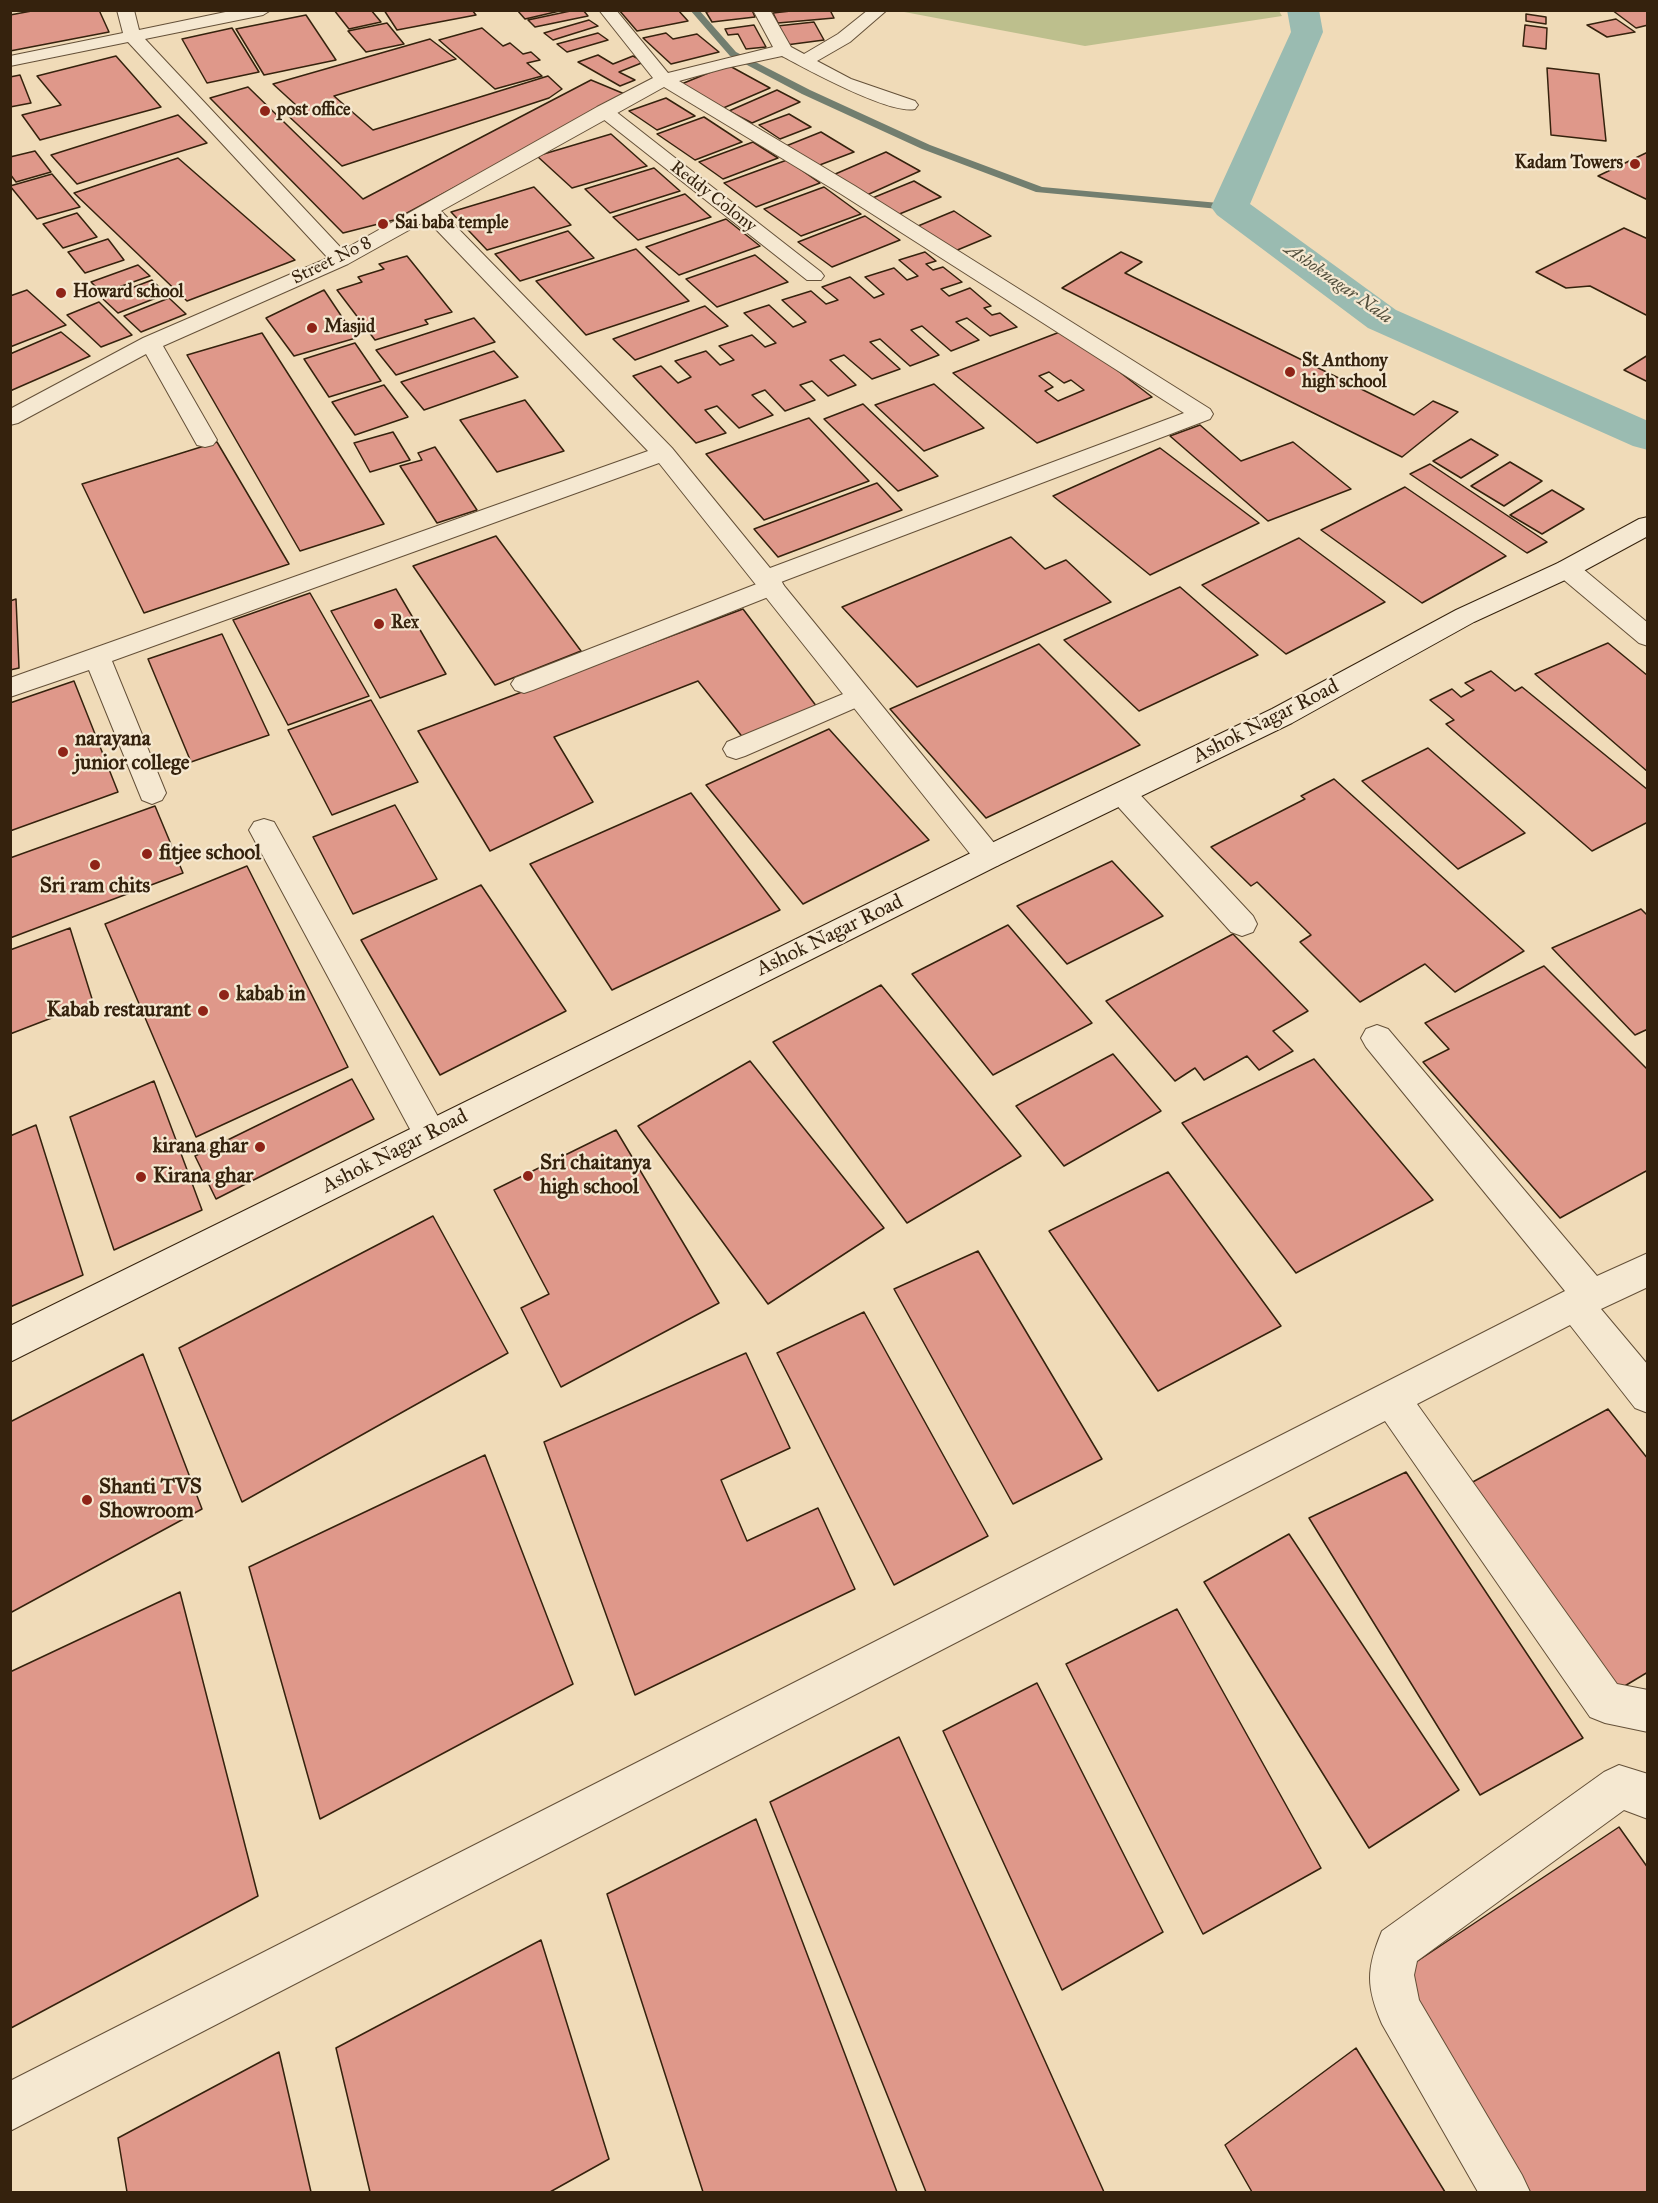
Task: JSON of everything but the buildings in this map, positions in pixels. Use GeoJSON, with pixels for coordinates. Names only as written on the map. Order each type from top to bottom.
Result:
{"type":"FeatureCollection","features":[{"type":"Feature","properties":{"kind":"street"},"geometry":{"type":"LineString","coordinates":[[126,10],[133,37],[341,260]]}},
{"type":"Feature","properties":{"kind":"street"},"geometry":{"type":"LineString","coordinates":[[10,61],[263,10]]}},
{"type":"Feature","properties":{"kind":"street"},"geometry":{"type":"LineString","coordinates":[[607,10],[664,80],[858,197],[1203,414],[769,582]]}},
{"type":"Feature","properties":{"kind":"street"},"geometry":{"type":"LineString","coordinates":[[761,10],[784,50],[845,83],[909,105]]}},
{"type":"Feature","properties":{"kind":"street"},"geometry":{"type":"LineString","coordinates":[[804,61],[844,38],[879,10]]}},
{"type":"Feature","properties":{"kind":"street","name":"Street No 8"},"geometry":{"type":"LineString","coordinates":[[10,418],[151,343],[341,260],[608,114],[664,80],[723,63],[784,50]]}},
{"type":"Feature","properties":{"kind":"street"},"geometry":{"type":"LineString","coordinates":[[429,210],[664,453],[988,857]]}},
{"type":"Feature","properties":{"kind":"street"},"geometry":{"type":"LineString","coordinates":[[151,343],[206,440]]}},
{"type":"Feature","properties":{"kind":"street"},"geometry":{"type":"LineString","coordinates":[[10,688],[664,453]]}},
{"type":"Feature","properties":{"kind":"street","name":"Ashok Nagar Road"},"geometry":{"type":"LineString","coordinates":[[10,1345],[988,857],[1282,716],[1465,616],[1567,569],[1641,528]]}},
{"type":"Feature","properties":{"kind":"street"},"geometry":{"type":"LineString","coordinates":[[1567,569],[1647,637]]}},
{"type":"Feature","properties":{"kind":"street"},"geometry":{"type":"LineString","coordinates":[[97,657],[152,793]]}},
{"type":"Feature","properties":{"kind":"street"},"geometry":{"type":"LineString","coordinates":[[1122,793],[1242,924]]}},
{"type":"Feature","properties":{"kind":"street"},"geometry":{"type":"LineString","coordinates":[[264,830],[430,1134]]}},
{"type":"Feature","properties":{"kind":"street"},"geometry":{"type":"LineString","coordinates":[[1377,1038],[1583,1300],[1647,1395]]}},
{"type":"Feature","properties":{"kind":"street"},"geometry":{"type":"LineString","coordinates":[[10,2107],[1647,1269]]}},
{"type":"Feature","properties":{"kind":"street"},"geometry":{"type":"LineString","coordinates":[[1392,1400],[1605,1702],[1647,1711]]}},
{"type":"Feature","properties":{"kind":"street"},"geometry":{"type":"LineString","coordinates":[[1505,2193],[1398,2008],[1391,1976],[1398,1947],[1620,1787],[1643,1794],[1647,1798]]}},
{"type":"Feature","properties":{"kind":"lane","name":"Reddy Colony"},"geometry":{"type":"LineString","coordinates":[[608,114],[814,276]]}},
{"type":"Feature","properties":{"kind":"lane"},"geometry":{"type":"LineString","coordinates":[[524,684],[769,582]]}},
{"type":"Feature","properties":{"kind":"lane"},"geometry":{"type":"LineString","coordinates":[[736,749],[861,696]]}},
{"type":"Feature","properties":{"kind":"green space"},"geometry":{"type":"Polygon","coordinates":[[[899,11],[1279,11],[1282,16],[1085,46],[899,11]]]}},
{"type":"Feature","properties":{"kind":"waterway"},"geometry":{"type":"LineString","coordinates":[[694,10],[733,54],[806,92],[926,147],[1040,190],[1230,207]]}},
{"type":"Feature","properties":{"kind":"waterway","name":"Ashoknagar Nala"},"geometry":{"type":"LineString","coordinates":[[1303,10],[1307,32],[1230,207],[1382,319],[1648,437]]}},
{"type":"Feature","properties":{"kind":"place","name":"post office"},"geometry":{"type":"Point","coordinates":[265,111]}},
{"type":"Feature","properties":{"kind":"place","name":"Kadam Towers"},"geometry":{"type":"Point","coordinates":[1635,164]}},
{"type":"Feature","properties":{"kind":"place","name":"Sai baba temple"},"geometry":{"type":"Point","coordinates":[383,224]}},
{"type":"Feature","properties":{"kind":"place","name":"Howard school"},"geometry":{"type":"Point","coordinates":[61,293]}},
{"type":"Feature","properties":{"kind":"place","name":"Masjid"},"geometry":{"type":"Point","coordinates":[312,328]}},
{"type":"Feature","properties":{"kind":"place","name":"St Anthony high school"},"geometry":{"type":"Point","coordinates":[1290,372]}},
{"type":"Feature","properties":{"kind":"place","name":"Rex"},"geometry":{"type":"Point","coordinates":[379,624]}},
{"type":"Feature","properties":{"kind":"place","name":"narayana junior college"},"geometry":{"type":"Point","coordinates":[63,752]}},
{"type":"Feature","properties":{"kind":"place","name":"fitjee school"},"geometry":{"type":"Point","coordinates":[147,854]}},
{"type":"Feature","properties":{"kind":"place","name":"Sri ram chits"},"geometry":{"type":"Point","coordinates":[95,865]}},
{"type":"Feature","properties":{"kind":"place","name":"kabab in"},"geometry":{"type":"Point","coordinates":[224,995]}},
{"type":"Feature","properties":{"kind":"place","name":"Kabab restaurant"},"geometry":{"type":"Point","coordinates":[203,1011]}},
{"type":"Feature","properties":{"kind":"place","name":"kirana ghar"},"geometry":{"type":"Point","coordinates":[260,1147]}},
{"type":"Feature","properties":{"kind":"place","name":"Sri chaitanya high school"},"geometry":{"type":"Point","coordinates":[528,1176]}},
{"type":"Feature","properties":{"kind":"place","name":"Kirana ghar"},"geometry":{"type":"Point","coordinates":[141,1177]}},
{"type":"Feature","properties":{"kind":"place","name":"Shanti TVS Showroom"},"geometry":{"type":"Point","coordinates":[87,1500]}}]}
